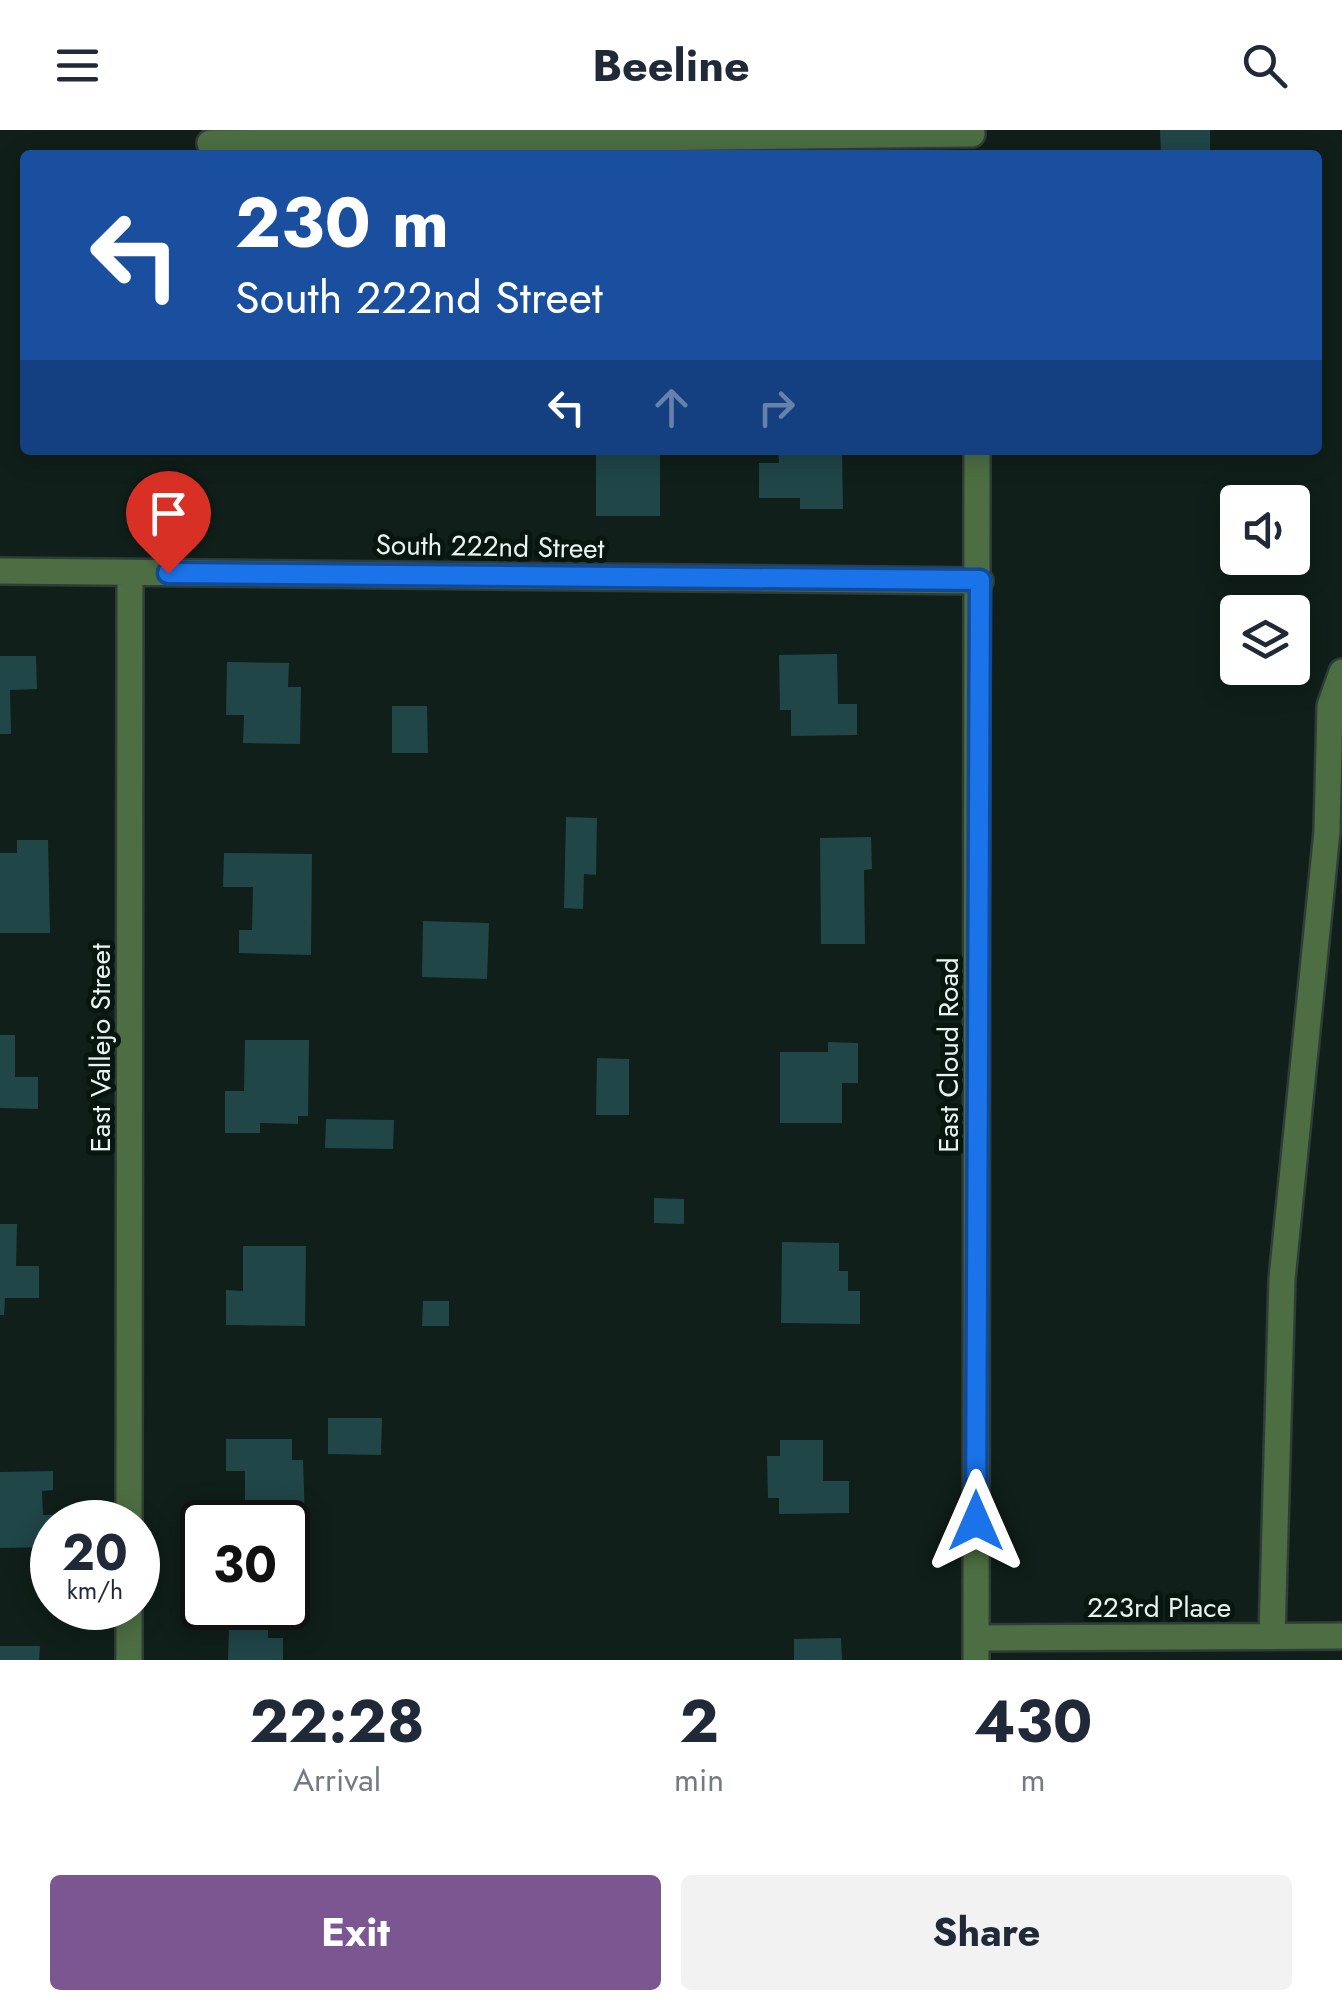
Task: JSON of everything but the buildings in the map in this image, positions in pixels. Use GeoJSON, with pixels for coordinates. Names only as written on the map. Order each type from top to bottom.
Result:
{"type":"FeatureCollection","features":[{"type":"Feature","properties":{"kind":"street"},"geometry":{"type":"LineString","coordinates":[[210,144],[972,140]]}},
{"type":"Feature","properties":{"kind":"street","name":"East Cloud Road"},"geometry":{"type":"LineString","coordinates":[[976,1649],[978,455]]}},
{"type":"Feature","properties":{"kind":"street","name":"South 222nd Street"},"geometry":{"type":"LineString","coordinates":[[0,571],[980,580]]}},
{"type":"Feature","properties":{"kind":"street","name":"East Vallejo Street"},"geometry":{"type":"LineString","coordinates":[[129,1500],[130,573]]}},
{"type":"Feature","properties":{"kind":"street"},"geometry":{"type":"LineString","coordinates":[[1272,1636],[1282,1279],[1327,831],[1330,706],[1342,672]]}},
{"type":"Feature","properties":{"kind":"street"},"geometry":{"type":"LineString","coordinates":[[129,1630],[129,1660]]}},
{"type":"Feature","properties":{"kind":"street","name":"223rd Place"},"geometry":{"type":"LineString","coordinates":[[976,1649],[1342,1636]]}},
{"type":"Feature","properties":{"kind":"route"},"geometry":{"type":"LineString","coordinates":[[168,573],[980,580],[976,1521]]}}]}
